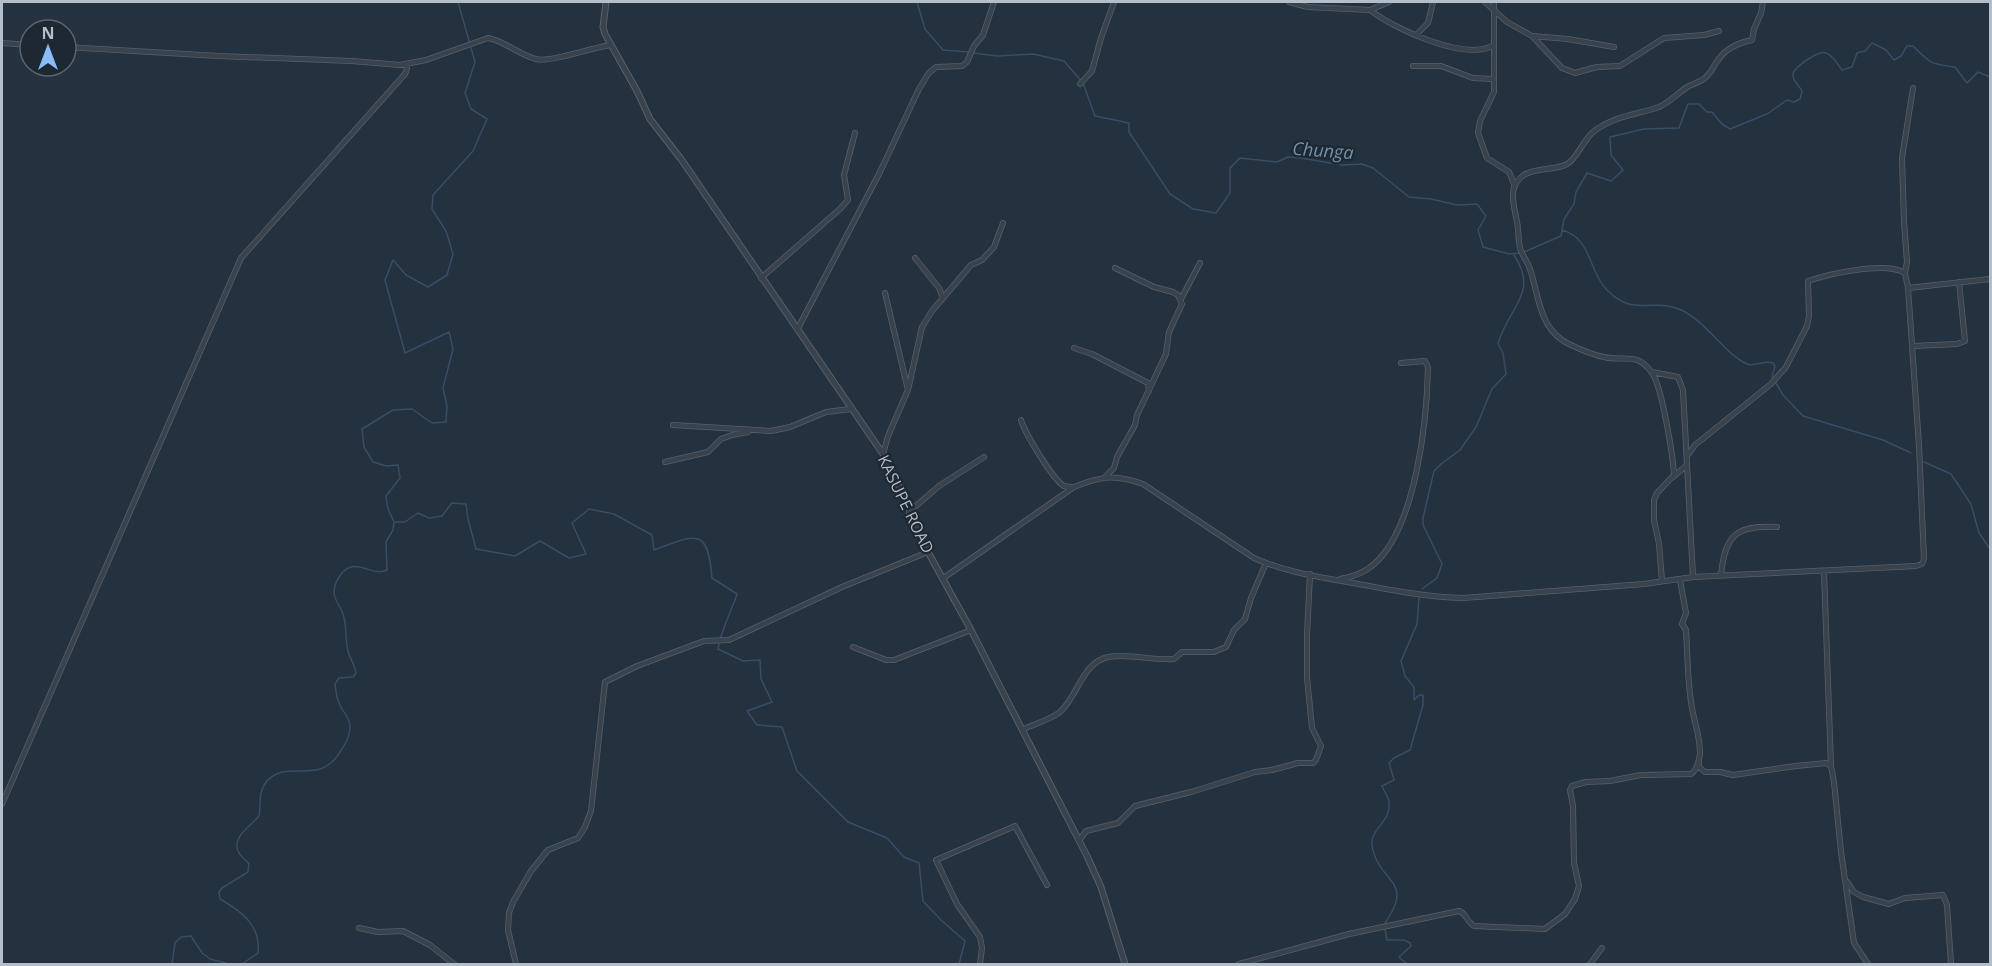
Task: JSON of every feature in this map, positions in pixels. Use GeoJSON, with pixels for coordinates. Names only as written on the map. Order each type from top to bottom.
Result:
{"type":"FeatureCollection","features":[{"type":"Feature","properties":{"kind":"street","name":"KASUPE ROAD"},"geometry":{"type":"LineString","coordinates":[[606,2],[603,27],[650,118],[681,159],[883,454],[928,552],[971,630],[1101,887],[1125,964]]}},
{"type":"Feature","properties":{"kind":"street"},"geometry":{"type":"LineString","coordinates":[[797,330],[819,291],[928,74],[936,67],[962,66],[967,62],[974,46],[983,35],[994,2]]}},
{"type":"Feature","properties":{"kind":"street"},"geometry":{"type":"LineString","coordinates":[[1082,82],[1092,71],[1114,2]]}},
{"type":"Feature","properties":{"kind":"street"},"geometry":{"type":"LineString","coordinates":[[1289,2],[1308,7],[1363,10],[1370,10],[1389,2]]}},
{"type":"Feature","properties":{"kind":"street"},"geometry":{"type":"LineString","coordinates":[[1363,10],[1365,2]]}},
{"type":"Feature","properties":{"kind":"street"},"geometry":{"type":"LineString","coordinates":[[1417,34],[1428,23],[1433,2]]}},
{"type":"Feature","properties":{"kind":"street"},"geometry":{"type":"LineString","coordinates":[[1485,2],[1512,25],[1532,36],[1562,68],[1575,73],[1597,67],[1620,66],[1664,38],[1704,35],[1719,31]]}},
{"type":"Feature","properties":{"kind":"street"},"geometry":{"type":"LineString","coordinates":[[1494,2],[1494,92],[1480,121],[1478,133],[1487,158],[1509,172],[1515,186]]}},
{"type":"Feature","properties":{"kind":"street"},"geometry":{"type":"LineString","coordinates":[[1673,477],[1673,460],[1666,422],[1658,386],[1652,372],[1634,358],[1604,357],[1563,340],[1551,329],[1541,310],[1531,269],[1522,254],[1518,239],[1518,228],[1514,215],[1515,186],[1517,180],[1537,169],[1567,164],[1575,158],[1584,141],[1595,130],[1610,121],[1669,103],[1687,87],[1707,77],[1718,60],[1734,45],[1752,40],[1763,2]]}},
{"type":"Feature","properties":{"kind":"street"},"geometry":{"type":"LineString","coordinates":[[1370,10],[1395,26],[1462,50],[1485,50],[1495,45]]}},
{"type":"Feature","properties":{"kind":"street"},"geometry":{"type":"LineString","coordinates":[[1532,36],[1568,39],[1614,47]]}},
{"type":"Feature","properties":{"kind":"street"},"geometry":{"type":"LineString","coordinates":[[78,48],[406,64],[426,60],[488,38],[530,57],[543,60],[611,45]]}},
{"type":"Feature","properties":{"kind":"street"},"geometry":{"type":"LineString","coordinates":[[2,43],[18,44]]}},
{"type":"Feature","properties":{"kind":"street"},"geometry":{"type":"LineString","coordinates":[[2,804],[241,258],[405,74],[406,64]]}},
{"type":"Feature","properties":{"kind":"street"},"geometry":{"type":"LineString","coordinates":[[1413,66],[1441,66],[1473,78],[1493,79]]}},
{"type":"Feature","properties":{"kind":"street"},"geometry":{"type":"LineString","coordinates":[[942,579],[1074,487],[1093,479],[1123,477],[1143,484],[1254,558],[1266,563],[1337,580],[1417,595],[1463,598],[1680,580],[1693,577],[1824,572],[1922,564],[1924,559],[1919,446],[1913,346],[1905,273],[1907,262],[1902,158],[1913,88]]}},
{"type":"Feature","properties":{"kind":"street"},"geometry":{"type":"LineString","coordinates":[[761,278],[848,200],[844,175],[855,133]]}},
{"type":"Feature","properties":{"kind":"street"},"geometry":{"type":"LineString","coordinates":[[883,454],[888,436],[908,390],[922,327],[971,265],[982,260],[994,247],[1004,223]]}},
{"type":"Feature","properties":{"kind":"street"},"geometry":{"type":"LineString","coordinates":[[915,258],[939,288],[943,298]]}},
{"type":"Feature","properties":{"kind":"street"},"geometry":{"type":"LineString","coordinates":[[1104,478],[1114,468],[1117,457],[1149,394],[1166,354],[1169,332],[1182,304],[1181,299],[1200,263]]}},
{"type":"Feature","properties":{"kind":"street"},"geometry":{"type":"LineString","coordinates":[[1115,268],[1154,287],[1173,292],[1181,299]]}},
{"type":"Feature","properties":{"kind":"street"},"geometry":{"type":"LineString","coordinates":[[1687,456],[1695,445],[1771,384],[1786,367],[1804,334],[1808,321],[1808,281],[1851,271],[1881,268],[1901,270],[1905,273]]}},
{"type":"Feature","properties":{"kind":"street"},"geometry":{"type":"LineString","coordinates":[[1908,288],[1990,279]]}},
{"type":"Feature","properties":{"kind":"street"},"geometry":{"type":"LineString","coordinates":[[1913,346],[1957,344],[1965,341],[1959,282]]}},
{"type":"Feature","properties":{"kind":"street"},"geometry":{"type":"LineString","coordinates":[[885,293],[908,390]]}},
{"type":"Feature","properties":{"kind":"street"},"geometry":{"type":"LineString","coordinates":[[1074,348],[1092,354],[1148,383],[1149,394]]}},
{"type":"Feature","properties":{"kind":"street"},"geometry":{"type":"LineString","coordinates":[[1337,580],[1353,576],[1376,563],[1407,513],[1426,421],[1428,367],[1425,361],[1401,363]]}},
{"type":"Feature","properties":{"kind":"street"},"geometry":{"type":"LineString","coordinates":[[1652,372],[1676,376],[1681,382],[1686,414],[1693,577]]}},
{"type":"Feature","properties":{"kind":"street"},"geometry":{"type":"LineString","coordinates":[[673,425],[756,430],[784,429],[826,412],[851,409]]}},
{"type":"Feature","properties":{"kind":"street"},"geometry":{"type":"LineString","coordinates":[[1021,420],[1031,442],[1058,481],[1064,486],[1074,487]]}},
{"type":"Feature","properties":{"kind":"street"},"geometry":{"type":"LineString","coordinates":[[665,462],[708,452],[721,439],[756,430]]}},
{"type":"Feature","properties":{"kind":"street"},"geometry":{"type":"LineString","coordinates":[[909,512],[939,486],[984,457]]}},
{"type":"Feature","properties":{"kind":"street"},"geometry":{"type":"LineString","coordinates":[[1662,581],[1659,544],[1654,520],[1654,500],[1657,493],[1687,465]]}},
{"type":"Feature","properties":{"kind":"street"},"geometry":{"type":"LineString","coordinates":[[1721,575],[1725,551],[1732,537],[1738,532],[1752,528],[1777,527]]}},
{"type":"Feature","properties":{"kind":"street"},"geometry":{"type":"LineString","coordinates":[[516,964],[508,930],[509,913],[513,902],[531,871],[548,850],[578,838],[590,816],[605,681],[704,640],[729,640],[842,587],[928,552]]}},
{"type":"Feature","properties":{"kind":"street"},"geometry":{"type":"LineString","coordinates":[[1022,729],[1058,714],[1069,701],[1081,679],[1093,665],[1104,658],[1125,656],[1174,659],[1182,652],[1214,652],[1226,647],[1234,630],[1245,619],[1266,563]]}},
{"type":"Feature","properties":{"kind":"street"},"geometry":{"type":"LineString","coordinates":[[1824,572],[1831,766],[1854,943],[1868,964]]}},
{"type":"Feature","properties":{"kind":"street"},"geometry":{"type":"LineString","coordinates":[[1079,841],[1086,831],[1118,823],[1135,806],[1255,772],[1298,763],[1313,763],[1316,760],[1321,746],[1313,732],[1307,677],[1310,574]]}},
{"type":"Feature","properties":{"kind":"street"},"geometry":{"type":"LineString","coordinates":[[1680,580],[1686,613],[1682,624],[1686,630],[1689,683],[1693,713],[1700,738],[1699,767],[1705,772],[1733,775],[1826,763],[1831,766]]}},
{"type":"Feature","properties":{"kind":"street"},"geometry":{"type":"LineString","coordinates":[[853,647],[886,660],[894,660],[971,630]]}},
{"type":"Feature","properties":{"kind":"street"},"geometry":{"type":"LineString","coordinates":[[1239,964],[1349,934],[1459,911],[1464,913],[1469,923],[1474,926],[1547,928],[1565,914],[1578,891],[1574,863],[1573,806],[1570,790],[1572,786],[1641,775],[1691,774],[1699,762]]}},
{"type":"Feature","properties":{"kind":"street"},"geometry":{"type":"LineString","coordinates":[[980,964],[982,948],[980,937],[957,904],[936,860],[1015,826],[1047,885]]}},
{"type":"Feature","properties":{"kind":"street"},"geometry":{"type":"LineString","coordinates":[[1846,880],[1854,892],[1863,897],[1889,904],[1905,898],[1943,896],[1947,905],[1951,964]]}},
{"type":"Feature","properties":{"kind":"street"},"geometry":{"type":"LineString","coordinates":[[359,928],[378,932],[403,931],[430,945],[454,964]]}},
{"type":"Feature","properties":{"kind":"street"},"geometry":{"type":"LineString","coordinates":[[1590,964],[1602,948]]}},
{"type":"Feature","properties":{"kind":"waterway"},"geometry":{"type":"LineString","coordinates":[[458,2],[475,62],[465,93],[471,109],[487,119],[473,151],[433,195],[432,209],[446,231],[453,254],[447,275],[428,287],[406,275],[393,260],[385,280],[405,353],[449,332],[453,349],[443,388],[447,406],[446,422],[432,423],[412,409],[393,410],[362,429],[364,447],[373,462],[386,466],[398,465],[400,478],[386,496],[388,509],[394,522],[405,522],[418,513],[429,518],[442,516],[452,503],[466,504],[476,549],[515,556],[540,541],[569,558],[586,554],[572,523],[589,509],[614,514],[652,535],[654,550],[689,538],[702,542],[707,549],[712,578],[737,594],[718,649],[743,661],[760,660],[761,679],[772,702],[747,711],[757,725],[782,727],[797,771],[848,822],[887,838],[904,857],[919,863],[923,901],[965,941],[959,964]]}},
{"type":"Feature","properties":{"kind":"waterway","name":"Chunga"},"geometry":{"type":"LineString","coordinates":[[917,2],[925,29],[943,50],[968,52]]}},
{"type":"Feature","properties":{"kind":"waterway","name":"Chunga"},"geometry":{"type":"LineString","coordinates":[[1524,252],[1561,236],[1564,219],[1574,204],[1576,192],[1587,173],[1611,181],[1623,170],[1611,155],[1610,137],[1644,129],[1679,128],[1688,104],[1699,104],[1707,112],[1712,112],[1722,124],[1730,129],[1767,114],[1787,100],[1794,102],[1800,99],[1802,91],[1795,81],[1794,71],[1802,63],[1818,54],[1829,54],[1842,70],[1852,67],[1857,53],[1865,51],[1872,43],[1886,50],[1894,60],[1901,56],[1907,46],[1913,46],[1931,62],[1955,67],[1967,83],[1978,72],[1990,77]]}},
{"type":"Feature","properties":{"kind":"waterway","name":"Chunga"},"geometry":{"type":"LineString","coordinates":[[973,53],[997,56],[1033,54],[1064,61],[1083,83],[1095,116],[1129,123],[1129,132],[1170,194],[1193,209],[1216,213],[1230,193],[1230,168],[1240,158],[1277,162],[1288,157],[1342,165],[1362,164],[1373,168],[1409,197],[1457,205],[1477,204],[1486,216],[1478,230],[1483,247],[1509,254],[1520,253]]}},
{"type":"Feature","properties":{"kind":"waterway"},"geometry":{"type":"LineString","coordinates":[[1562,230],[1579,240],[1601,282],[1616,298],[1634,305],[1669,306],[1689,314],[1738,359],[1753,365],[1773,363],[1775,366],[1772,377]]}},
{"type":"Feature","properties":{"kind":"waterway"},"geometry":{"type":"LineString","coordinates":[[1422,589],[1437,578],[1442,564],[1423,525],[1434,471],[1460,450],[1476,427],[1492,389],[1506,374],[1503,353],[1498,344],[1502,331],[1519,301],[1524,280],[1514,255]]}},
{"type":"Feature","properties":{"kind":"waterway"},"geometry":{"type":"LineString","coordinates":[[1776,383],[1783,395],[1803,416],[1883,440],[1911,453]]}},
{"type":"Feature","properties":{"kind":"waterway"},"geometry":{"type":"LineString","coordinates":[[1924,462],[1951,474],[1971,504],[1979,533],[1990,549]]}},
{"type":"Feature","properties":{"kind":"waterway"},"geometry":{"type":"LineString","coordinates":[[172,964],[175,943],[181,937],[191,936],[202,953],[210,959],[229,964],[242,964],[258,953],[258,943],[253,927],[242,914],[220,899],[219,892],[248,872],[249,864],[239,853],[237,842],[259,816],[261,793],[267,781],[284,772],[323,768],[332,762],[347,740],[350,723],[338,701],[335,684],[339,678],[353,677],[356,673],[348,651],[344,619],[334,589],[341,574],[351,567],[378,572],[387,570],[386,542],[393,530],[394,522]]}},
{"type":"Feature","properties":{"kind":"waterway"},"geometry":{"type":"LineString","coordinates":[[1385,923],[1394,909],[1397,898],[1396,889],[1376,858],[1372,839],[1389,810],[1388,799],[1382,786],[1394,780],[1389,763],[1410,750],[1423,705],[1423,695],[1419,695],[1414,700],[1414,687],[1405,676],[1401,661],[1417,624],[1419,598]]}},
{"type":"Feature","properties":{"kind":"waterway"},"geometry":{"type":"LineString","coordinates":[[1385,929],[1387,940],[1404,940],[1410,943],[1411,946],[1399,957],[1407,964]]}}]}
